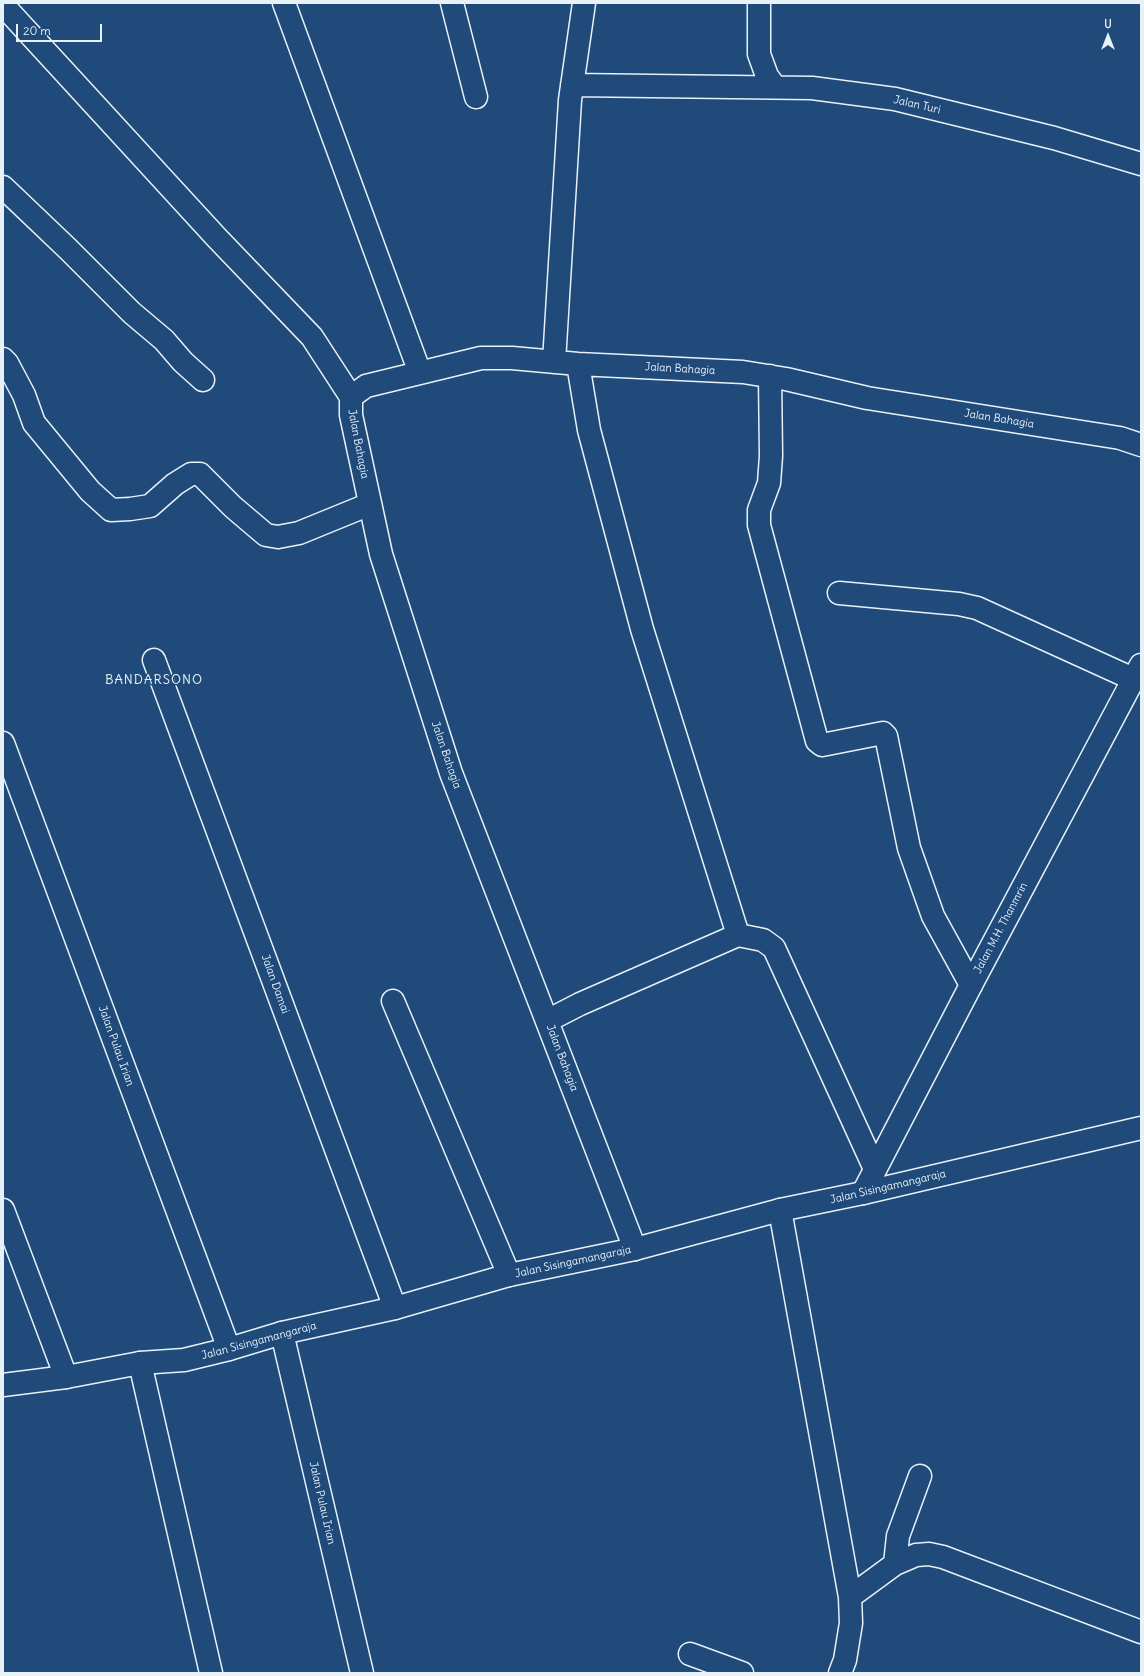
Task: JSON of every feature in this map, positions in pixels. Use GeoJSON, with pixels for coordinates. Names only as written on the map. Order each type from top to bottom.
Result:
{"type":"FeatureCollection","features":[{"type":"Feature","properties":{"kind":"main road"},"geometry":{"type":"LineString","coordinates":[[284,3],[420,373]]}},
{"type":"Feature","properties":{"kind":"main road"},"geometry":{"type":"LineString","coordinates":[[452,3],[476,97]]}},
{"type":"Feature","properties":{"kind":"main road"},"geometry":{"type":"LineString","coordinates":[[554,362],[572,85],[584,3]]}},
{"type":"Feature","properties":{"kind":"main road"},"geometry":{"type":"LineString","coordinates":[[760,3],[759,54],[764,70],[775,87]]}},
{"type":"Feature","properties":{"kind":"main road"},"geometry":{"type":"LineString","coordinates":[[3,5],[217,238],[312,337],[351,397]]}},
{"type":"Feature","properties":{"kind":"main road","name":"Jalan Turi"},"geometry":{"type":"LineString","coordinates":[[572,85],[812,88],[895,99],[1054,138],[1141,164]]}},
{"type":"Feature","properties":{"kind":"main road"},"geometry":{"type":"LineString","coordinates":[[3,187],[132,313],[164,340],[183,362],[203,380]]}},
{"type":"Feature","properties":{"kind":"main road","name":"Jalan Bahagia"},"geometry":{"type":"LineString","coordinates":[[635,1249],[451,773],[381,554],[351,415],[351,397],[366,386],[481,358],[512,358],[578,364],[736,371],[770,376],[867,398],[1120,438],[1141,445]]}},
{"type":"Feature","properties":{"kind":"main road"},"geometry":{"type":"LineString","coordinates":[[3,359],[7,363],[24,395],[34,424],[90,491],[111,510],[150,506],[175,484],[191,474],[200,474],[233,507],[266,535],[278,537],[299,533],[370,504]]}},
{"type":"Feature","properties":{"kind":"main road"},"geometry":{"type":"LineString","coordinates":[[578,364],[589,430],[642,628],[738,935]]}},
{"type":"Feature","properties":{"kind":"main road"},"geometry":{"type":"LineString","coordinates":[[770,376],[771,456],[769,483],[759,510],[759,525],[817,741],[822,745],[883,733],[886,736],[909,848],[933,916],[971,985]]}},
{"type":"Feature","properties":{"kind":"main road"},"geometry":{"type":"LineString","coordinates":[[839,593],[959,604],[977,608],[1137,672]]}},
{"type":"Feature","properties":{"kind":"main road","name":"Jalan Damai"},"geometry":{"type":"LineString","coordinates":[[154,660],[395,1308]]}},
{"type":"Feature","properties":{"kind":"main road","name":"Jalan M.H. Thanmrin"},"geometry":{"type":"LineString","coordinates":[[864,1193],[971,985],[1137,672]]}},
{"type":"Feature","properties":{"kind":"main road","name":"Jalan Pulau Irian"},"geometry":{"type":"LineString","coordinates":[[3,743],[229,1349]]}},
{"type":"Feature","properties":{"kind":"main road"},"geometry":{"type":"LineString","coordinates":[[547,1021],[580,1004],[738,935],[763,940],[774,948],[876,1169]]}},
{"type":"Feature","properties":{"kind":"main road"},"geometry":{"type":"LineString","coordinates":[[393,1001],[509,1275]]}},
{"type":"Feature","properties":{"kind":"main road","name":"Jalan Sisingamangaraja"},"geometry":{"type":"LineString","coordinates":[[3,1385],[66,1377],[140,1363],[184,1360],[229,1349],[282,1333],[395,1308],[509,1275],[635,1249],[780,1210],[864,1193],[1141,1128]]}},
{"type":"Feature","properties":{"kind":"main road"},"geometry":{"type":"LineString","coordinates":[[3,1210],[66,1377]]}},
{"type":"Feature","properties":{"kind":"main road"},"geometry":{"type":"LineString","coordinates":[[780,1210],[850,1597],[852,1623],[845,1660],[840,1673]]}},
{"type":"Feature","properties":{"kind":"main road","name":"Jalan Pulau Irian"},"geometry":{"type":"LineString","coordinates":[[282,1333],[362,1673]]}},
{"type":"Feature","properties":{"kind":"main road"},"geometry":{"type":"LineString","coordinates":[[140,1363],[212,1673]]}},
{"type":"Feature","properties":{"kind":"main road"},"geometry":{"type":"LineString","coordinates":[[895,1564],[898,1536],[920,1476]]}},
{"type":"Feature","properties":{"kind":"main road"},"geometry":{"type":"LineString","coordinates":[[850,1597],[895,1564],[916,1555],[929,1554],[943,1557],[1141,1632]]}},
{"type":"Feature","properties":{"kind":"main road"},"geometry":{"type":"LineString","coordinates":[[690,1654],[742,1673]]}},
{"type":"Feature","properties":{"kind":"district","name":"BANDARSONO"},"geometry":{"type":"Point","coordinates":[154,680]}}]}
